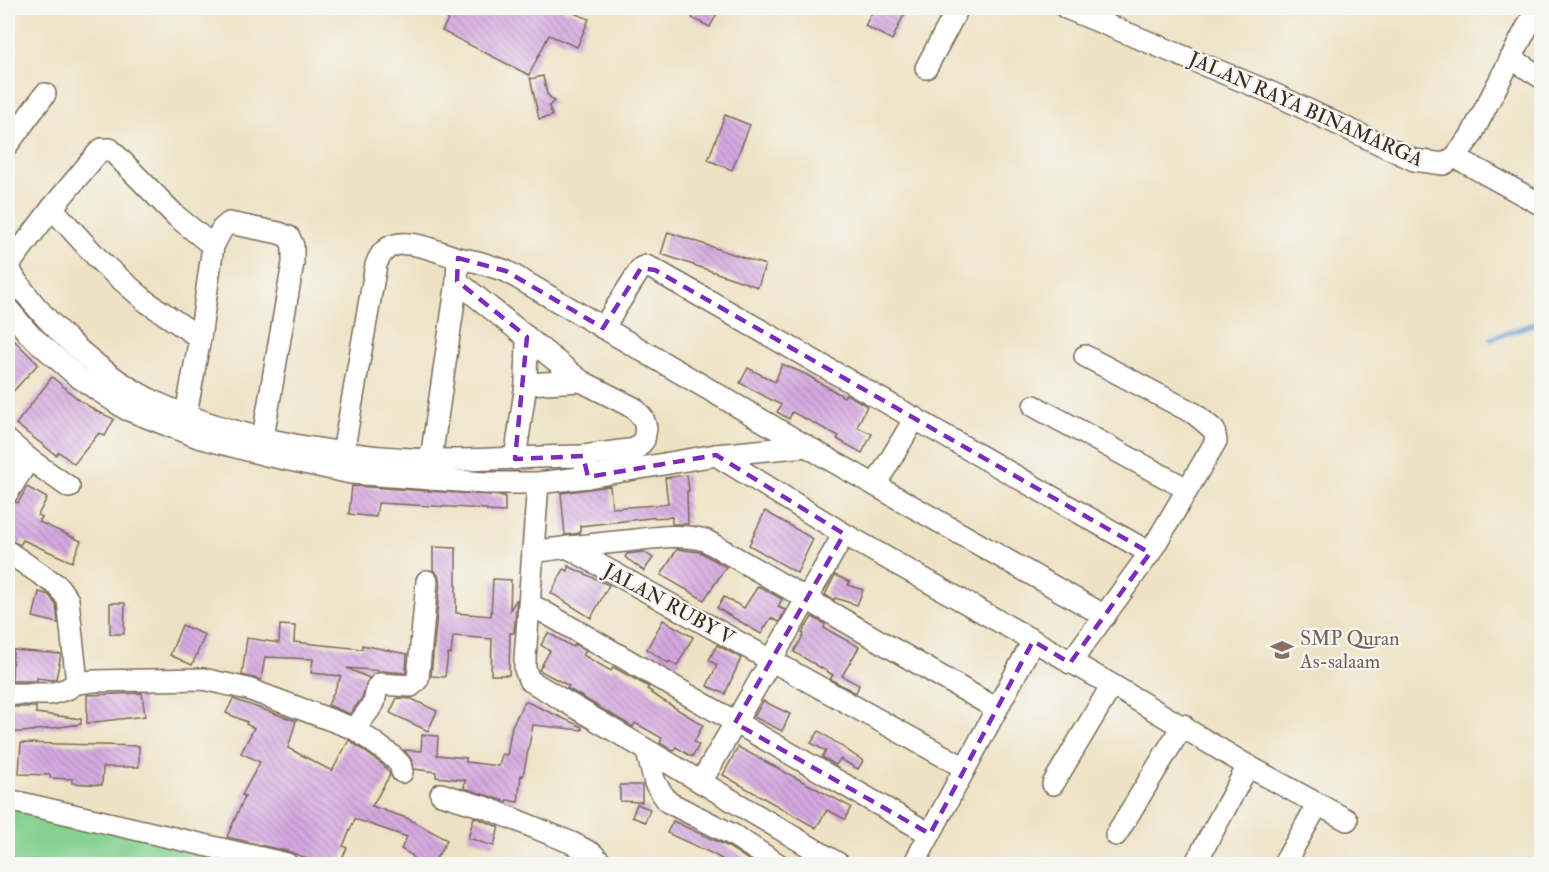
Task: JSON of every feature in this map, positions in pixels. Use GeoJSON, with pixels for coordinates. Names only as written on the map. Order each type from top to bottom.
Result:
{"type":"FeatureCollection","features":[{"type":"Feature","properties":{"kind":"street"},"geometry":{"type":"LineString","coordinates":[[926,68],[958,8]]}},
{"type":"Feature","properties":{"kind":"street","name":"JALAN RAYA BINAMARGA"},"geometry":{"type":"LineString","coordinates":[[1066,8],[1272,93],[1414,160],[1444,164],[1455,157],[1471,136],[1537,8]]}},
{"type":"Feature","properties":{"kind":"street"},"geometry":{"type":"LineString","coordinates":[[1511,58],[1542,78]]}},
{"type":"Feature","properties":{"kind":"street"},"geometry":{"type":"LineString","coordinates":[[8,144],[45,93]]}},
{"type":"Feature","properties":{"kind":"street"},"geometry":{"type":"LineString","coordinates":[[213,246],[176,216],[111,149],[102,149],[52,208],[8,266],[18,284],[61,333],[114,378],[154,402],[207,423],[343,453],[430,459],[583,456],[636,449],[644,440],[646,428],[643,418],[634,408],[581,381],[457,281]]}},
{"type":"Feature","properties":{"kind":"street"},"geometry":{"type":"LineString","coordinates":[[1455,157],[1542,205]]}},
{"type":"Feature","properties":{"kind":"street"},"geometry":{"type":"LineString","coordinates":[[52,208],[102,263],[147,302],[200,338]]}},
{"type":"Feature","properties":{"kind":"street"},"geometry":{"type":"LineString","coordinates":[[186,414],[213,246],[222,229],[229,223],[279,233],[289,237],[293,262],[263,437]]}},
{"type":"Feature","properties":{"kind":"street"},"geometry":{"type":"LineString","coordinates":[[343,453],[376,265],[379,256],[392,244],[403,243],[478,262],[506,272],[1105,616]]}},
{"type":"Feature","properties":{"kind":"street"},"geometry":{"type":"LineString","coordinates":[[430,459],[457,281],[458,258]]}},
{"type":"Feature","properties":{"kind":"street"},"geometry":{"type":"LineString","coordinates":[[603,328],[641,267],[646,266],[1150,553]]}},
{"type":"Feature","properties":{"kind":"street"},"geometry":{"type":"LineString","coordinates":[[8,309],[29,334],[52,355],[100,393],[126,409],[198,437],[266,455],[351,473],[485,483],[538,483],[717,455],[806,446]]}},
{"type":"Feature","properties":{"kind":"street"},"geometry":{"type":"LineString","coordinates":[[515,459],[526,384],[527,337]]}},
{"type":"Feature","properties":{"kind":"street"},"geometry":{"type":"LineString","coordinates":[[1070,663],[1150,553],[1216,441],[1214,430],[1195,414],[1085,356]]}},
{"type":"Feature","properties":{"kind":"street"},"geometry":{"type":"LineString","coordinates":[[526,384],[581,381]]}},
{"type":"Feature","properties":{"kind":"street"},"geometry":{"type":"LineString","coordinates":[[1034,406],[1187,489]]}},
{"type":"Feature","properties":{"kind":"street"},"geometry":{"type":"LineString","coordinates":[[876,484],[915,418]]}},
{"type":"Feature","properties":{"kind":"street"},"geometry":{"type":"LineString","coordinates":[[8,441],[29,459],[69,486]]}},
{"type":"Feature","properties":{"kind":"street"},"geometry":{"type":"LineString","coordinates":[[717,455],[844,534],[1183,725],[1248,766],[1347,820]]}},
{"type":"Feature","properties":{"kind":"street"},"geometry":{"type":"LineString","coordinates":[[583,456],[588,477]]}},
{"type":"Feature","properties":{"kind":"street"},"geometry":{"type":"LineString","coordinates":[[8,492],[29,459]]}},
{"type":"Feature","properties":{"kind":"street"},"geometry":{"type":"LineString","coordinates":[[538,483],[525,659],[528,680],[839,864]]}},
{"type":"Feature","properties":{"kind":"street"},"geometry":{"type":"LineString","coordinates":[[701,782],[844,534]]}},
{"type":"Feature","properties":{"kind":"street"},"geometry":{"type":"LineString","coordinates":[[533,552],[688,536],[705,540],[997,709]]}},
{"type":"Feature","properties":{"kind":"street","name":"JALAN RUBY V"},"geometry":{"type":"LineString","coordinates":[[567,547],[965,768]]}},
{"type":"Feature","properties":{"kind":"street"},"geometry":{"type":"LineString","coordinates":[[8,552],[58,586],[68,600],[77,682]]}},
{"type":"Feature","properties":{"kind":"street"},"geometry":{"type":"LineString","coordinates":[[355,729],[374,703],[380,684],[411,686],[418,679],[427,581]]}},
{"type":"Feature","properties":{"kind":"street"},"geometry":{"type":"LineString","coordinates":[[530,604],[930,834]]}},
{"type":"Feature","properties":{"kind":"street"},"geometry":{"type":"LineString","coordinates":[[914,864],[1033,641]]}},
{"type":"Feature","properties":{"kind":"street"},"geometry":{"type":"LineString","coordinates":[[8,694],[50,694],[68,689],[77,682],[203,679],[248,689],[355,729],[391,755],[400,764],[402,772]]}},
{"type":"Feature","properties":{"kind":"street"},"geometry":{"type":"LineString","coordinates":[[1053,784],[1112,685]]}},
{"type":"Feature","properties":{"kind":"street"},"geometry":{"type":"LineString","coordinates":[[1116,835],[1183,725]]}},
{"type":"Feature","properties":{"kind":"street"},"geometry":{"type":"LineString","coordinates":[[647,752],[655,783],[668,802],[733,835],[778,864]]}},
{"type":"Feature","properties":{"kind":"street"},"geometry":{"type":"LineString","coordinates":[[1195,864],[1248,766]]}},
{"type":"Feature","properties":{"kind":"street"},"geometry":{"type":"LineString","coordinates":[[441,794],[487,808],[572,843],[593,854],[602,864]]}},
{"type":"Feature","properties":{"kind":"street"},"geometry":{"type":"LineString","coordinates":[[8,800],[288,864]]}},
{"type":"Feature","properties":{"kind":"street"},"geometry":{"type":"LineString","coordinates":[[1284,864],[1318,804]]}},
{"type":"Feature","properties":{"kind":"highlighted area"},"geometry":{"type":"Polygon","coordinates":[[[458,258],[506,271],[603,328],[641,268],[655,270],[1150,553],[1070,663],[1033,641],[930,834],[735,723],[844,534],[716,455],[588,477],[583,456],[515,459],[527,337],[457,281],[458,258]]]}},
{"type":"Feature","properties":{"kind":"green space"},"geometry":{"type":"Polygon","coordinates":[[[8,800],[284,864],[8,864],[8,800]]]}},
{"type":"Feature","properties":{"kind":"building"},"geometry":{"type":"Polygon","coordinates":[[[454,8],[561,8],[589,19],[577,47],[549,35],[529,75],[442,31],[454,8]]]}},
{"type":"Feature","properties":{"kind":"building"},"geometry":{"type":"Polygon","coordinates":[[[697,8],[720,8],[710,27],[692,18],[697,8]]]}},
{"type":"Feature","properties":{"kind":"building"},"geometry":{"type":"Polygon","coordinates":[[[874,8],[907,8],[892,40],[865,26],[874,8]]]}},
{"type":"Feature","properties":{"kind":"building"},"geometry":{"type":"Polygon","coordinates":[[[543,76],[547,94],[554,101],[549,106],[552,116],[539,119],[530,77],[531,79],[543,76]]]}},
{"type":"Feature","properties":{"kind":"building"},"geometry":{"type":"Polygon","coordinates":[[[725,115],[750,125],[732,170],[708,160],[725,115]]]}},
{"type":"Feature","properties":{"kind":"building"},"geometry":{"type":"Polygon","coordinates":[[[668,232],[765,265],[758,287],[661,254],[668,232]]]}},
{"type":"Feature","properties":{"kind":"building"},"geometry":{"type":"Polygon","coordinates":[[[8,334],[38,364],[8,397],[8,334]]]}},
{"type":"Feature","properties":{"kind":"building"},"geometry":{"type":"Polygon","coordinates":[[[782,364],[805,374],[844,397],[846,394],[867,406],[857,427],[872,434],[862,453],[837,439],[839,436],[792,412],[789,419],[777,412],[781,405],[740,383],[748,368],[775,382],[782,364]]]}},
{"type":"Feature","properties":{"kind":"building"},"geometry":{"type":"Polygon","coordinates":[[[52,377],[79,400],[114,419],[105,436],[99,433],[74,464],[59,452],[56,455],[16,424],[52,377]]]}},
{"type":"Feature","properties":{"kind":"building"},"geometry":{"type":"Polygon","coordinates":[[[687,475],[688,524],[672,524],[672,517],[650,518],[580,526],[580,533],[565,535],[561,493],[610,486],[612,508],[658,505],[668,503],[665,478],[687,475]]]}},
{"type":"Feature","properties":{"kind":"building"},"geometry":{"type":"Polygon","coordinates":[[[352,486],[505,496],[505,512],[378,503],[376,517],[349,514],[352,486]]]}},
{"type":"Feature","properties":{"kind":"building"},"geometry":{"type":"Polygon","coordinates":[[[27,487],[47,498],[38,515],[42,517],[39,522],[81,541],[72,562],[23,540],[20,545],[8,539],[8,505],[18,503],[27,487]]]}},
{"type":"Feature","properties":{"kind":"building"},"geometry":{"type":"Polygon","coordinates":[[[765,511],[813,539],[797,573],[749,545],[765,511]]]}},
{"type":"Feature","properties":{"kind":"building"},"geometry":{"type":"Polygon","coordinates":[[[433,547],[456,548],[456,613],[491,616],[493,579],[511,580],[510,610],[517,599],[514,633],[510,633],[509,675],[491,675],[492,639],[453,636],[445,677],[431,676],[440,582],[433,570],[433,547]]]}},
{"type":"Feature","properties":{"kind":"building"},"geometry":{"type":"Polygon","coordinates":[[[677,549],[700,552],[726,567],[704,600],[661,575],[677,549]]]}},
{"type":"Feature","properties":{"kind":"building"},"geometry":{"type":"Polygon","coordinates":[[[644,552],[653,558],[644,571],[625,557],[627,554],[644,552]]]}},
{"type":"Feature","properties":{"kind":"building"},"geometry":{"type":"Polygon","coordinates":[[[568,566],[609,585],[591,618],[551,593],[564,569],[568,571],[568,566]]]}},
{"type":"Feature","properties":{"kind":"building"},"geometry":{"type":"Polygon","coordinates":[[[835,575],[850,582],[848,585],[863,590],[857,605],[835,598],[834,600],[825,595],[835,575]]]}},
{"type":"Feature","properties":{"kind":"building"},"geometry":{"type":"Polygon","coordinates":[[[758,586],[782,599],[778,607],[785,610],[779,622],[771,618],[761,634],[717,608],[724,597],[744,608],[758,586]]]}},
{"type":"Feature","properties":{"kind":"building"},"geometry":{"type":"Polygon","coordinates":[[[39,592],[49,595],[56,605],[58,623],[33,617],[39,592]]]}},
{"type":"Feature","properties":{"kind":"building"},"geometry":{"type":"Polygon","coordinates":[[[110,603],[125,603],[124,634],[110,634],[110,603]]]}},
{"type":"Feature","properties":{"kind":"building"},"geometry":{"type":"Polygon","coordinates":[[[812,617],[825,624],[824,628],[859,647],[842,676],[859,685],[856,693],[830,679],[833,675],[794,652],[812,617]]]}},
{"type":"Feature","properties":{"kind":"building"},"geometry":{"type":"Polygon","coordinates":[[[663,620],[693,637],[677,666],[669,661],[668,663],[647,649],[663,620]]]}},
{"type":"Feature","properties":{"kind":"building"},"geometry":{"type":"Polygon","coordinates":[[[182,625],[205,635],[192,665],[170,655],[182,625]]]}},
{"type":"Feature","properties":{"kind":"building"},"geometry":{"type":"Polygon","coordinates":[[[280,625],[295,626],[294,642],[362,649],[362,645],[407,654],[406,673],[347,668],[369,678],[362,698],[350,714],[328,705],[341,676],[311,673],[313,659],[265,657],[261,680],[242,675],[247,638],[279,643],[280,625]]]}},
{"type":"Feature","properties":{"kind":"building"},"geometry":{"type":"Polygon","coordinates":[[[548,633],[573,647],[575,644],[586,651],[583,655],[611,671],[613,667],[649,687],[647,689],[651,693],[703,725],[694,742],[699,745],[692,757],[676,747],[674,751],[660,743],[662,738],[635,723],[633,727],[567,688],[569,686],[539,670],[550,651],[541,645],[548,633]]]}},
{"type":"Feature","properties":{"kind":"building"},"geometry":{"type":"Polygon","coordinates":[[[717,645],[741,658],[725,694],[707,686],[717,665],[709,660],[717,645]]]}},
{"type":"Feature","properties":{"kind":"building"},"geometry":{"type":"Polygon","coordinates":[[[13,650],[61,654],[56,679],[37,678],[37,681],[12,681],[13,650]]]}},
{"type":"Feature","properties":{"kind":"building"},"geometry":{"type":"Polygon","coordinates":[[[142,693],[145,716],[87,723],[87,695],[142,693]]]}},
{"type":"Feature","properties":{"kind":"building"},"geometry":{"type":"Polygon","coordinates":[[[397,698],[412,699],[437,711],[428,731],[390,713],[397,698]]]}},
{"type":"Feature","properties":{"kind":"building"},"geometry":{"type":"Polygon","coordinates":[[[233,699],[296,721],[288,748],[332,771],[349,740],[383,765],[390,775],[372,806],[409,819],[447,840],[433,864],[411,864],[413,856],[401,849],[407,837],[355,819],[343,846],[347,848],[339,864],[320,864],[290,852],[227,837],[245,796],[242,795],[260,762],[241,753],[254,728],[246,724],[247,722],[226,713],[233,699]]]}},
{"type":"Feature","properties":{"kind":"building"},"geometry":{"type":"Polygon","coordinates":[[[525,701],[582,727],[582,730],[533,725],[523,776],[521,775],[518,802],[507,800],[507,802],[464,788],[465,780],[436,777],[436,772],[414,769],[412,760],[404,750],[421,751],[422,735],[438,736],[437,755],[466,758],[466,762],[499,766],[502,754],[507,755],[512,726],[525,701]]]}},
{"type":"Feature","properties":{"kind":"building"},"geometry":{"type":"Polygon","coordinates":[[[763,701],[790,714],[782,731],[754,717],[763,701]]]}},
{"type":"Feature","properties":{"kind":"building"},"geometry":{"type":"Polygon","coordinates":[[[8,707],[36,707],[36,713],[81,719],[81,724],[8,732],[8,707]]]}},
{"type":"Feature","properties":{"kind":"building"},"geometry":{"type":"Polygon","coordinates":[[[819,731],[863,761],[858,769],[840,759],[836,765],[822,757],[826,751],[811,743],[819,731]]]}},
{"type":"Feature","properties":{"kind":"building"},"geometry":{"type":"Polygon","coordinates":[[[21,743],[139,746],[139,767],[103,767],[102,785],[72,783],[72,779],[50,778],[50,775],[19,774],[21,743]]]}},
{"type":"Feature","properties":{"kind":"building"},"geometry":{"type":"Polygon","coordinates":[[[738,747],[851,807],[845,819],[827,810],[816,828],[723,775],[738,747]]]}},
{"type":"Feature","properties":{"kind":"building"},"geometry":{"type":"Polygon","coordinates":[[[620,785],[642,785],[642,802],[620,801],[620,785]]]}},
{"type":"Feature","properties":{"kind":"building"},"geometry":{"type":"Polygon","coordinates":[[[637,804],[650,809],[645,822],[632,817],[637,804]]]}},
{"type":"Feature","properties":{"kind":"building"},"geometry":{"type":"Polygon","coordinates":[[[474,817],[499,827],[494,846],[468,838],[474,817]]]}},
{"type":"Feature","properties":{"kind":"building"},"geometry":{"type":"Polygon","coordinates":[[[673,821],[727,846],[755,864],[730,864],[667,833],[673,821]]]}},
{"type":"Feature","properties":{"kind":"waterway"},"geometry":{"type":"LineString","coordinates":[[1490,339],[1542,321]]}},
{"type":"Feature","properties":{"kind":"place","name":"SMP Quran As-salaam"},"geometry":{"type":"Point","coordinates":[1282,650]}}]}
